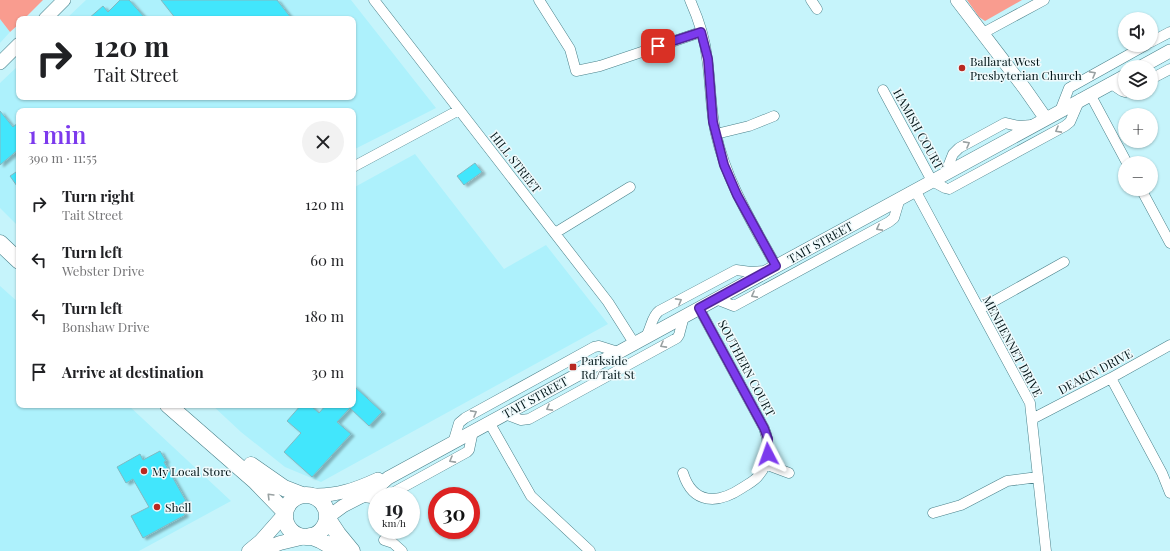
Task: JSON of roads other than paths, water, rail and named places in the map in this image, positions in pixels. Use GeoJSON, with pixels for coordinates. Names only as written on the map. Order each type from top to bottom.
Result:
{"type":"FeatureCollection","features":[{"type":"Feature","properties":{"kind":"main road"},"geometry":{"type":"LineString","coordinates":[[0,243],[16,258]]}},
{"type":"Feature","properties":{"kind":"main road"},"geometry":{"type":"LineString","coordinates":[[0,256],[16,270]]}},
{"type":"Feature","properties":{"kind":"main road"},"geometry":{"type":"LineString","coordinates":[[171,408],[255,481],[284,514],[289,529],[297,535],[320,540],[339,551]]}},
{"type":"Feature","properties":{"kind":"main road"},"geometry":{"type":"LineString","coordinates":[[185,408],[264,476],[284,488],[318,498],[324,504],[328,518],[338,534],[352,551]]}},
{"type":"Feature","properties":{"kind":"main road"},"geometry":{"type":"LineString","coordinates":[[249,551],[284,514],[293,499],[307,495]]}},
{"type":"Feature","properties":{"kind":"main road"},"geometry":{"type":"LineString","coordinates":[[259,551],[280,543],[308,537],[322,531],[328,518]]}},
{"type":"Feature","properties":{"kind":"street"},"geometry":{"type":"LineString","coordinates":[[48,16],[64,0]]}},
{"type":"Feature","properties":{"kind":"street","name":"HILL STREET"},"geometry":{"type":"LineString","coordinates":[[374,0],[608,302],[640,340]]}},
{"type":"Feature","properties":{"kind":"street"},"geometry":{"type":"LineString","coordinates":[[539,0],[570,49],[576,71],[600,66],[701,32]]}},
{"type":"Feature","properties":{"kind":"street"},"geometry":{"type":"LineString","coordinates":[[640,340],[649,332],[655,315],[673,304],[736,270],[754,272],[772,268],[724,165],[711,109],[708,59],[690,0]]}},
{"type":"Feature","properties":{"kind":"street"},"geometry":{"type":"LineString","coordinates":[[811,0],[817,9]]}},
{"type":"Feature","properties":{"kind":"street"},"geometry":{"type":"LineString","coordinates":[[957,0],[1026,89],[1046,119]]}},
{"type":"Feature","properties":{"kind":"street"},"geometry":{"type":"LineString","coordinates":[[983,33],[1044,0]]}},
{"type":"Feature","properties":{"kind":"street"},"geometry":{"type":"LineString","coordinates":[[1158,38],[1170,32]]}},
{"type":"Feature","properties":{"kind":"street"},"geometry":{"type":"LineString","coordinates":[[0,63],[16,47]]}},
{"type":"Feature","properties":{"kind":"street"},"geometry":{"type":"LineString","coordinates":[[1154,60],[1170,51]]}},
{"type":"Feature","properties":{"kind":"street"},"geometry":{"type":"LineString","coordinates":[[1060,111],[1069,88],[1133,52]]}},
{"type":"Feature","properties":{"kind":"street"},"geometry":{"type":"LineString","coordinates":[[1158,75],[1170,69]]}},
{"type":"Feature","properties":{"kind":"street","name":"TAIT STREET"},"geometry":{"type":"LineString","coordinates":[[328,518],[343,506],[376,489],[388,478],[1118,79]]}},
{"type":"Feature","properties":{"kind":"street"},"geometry":{"type":"LineString","coordinates":[[1110,83],[1118,88]]}},
{"type":"Feature","properties":{"kind":"street","name":"HAMISH COURT"},"geometry":{"type":"LineString","coordinates":[[882,90],[932,181]]}},
{"type":"Feature","properties":{"kind":"street"},"geometry":{"type":"LineString","coordinates":[[932,181],[946,188],[953,188],[1064,127],[1070,122],[1085,97],[1123,156]]}},
{"type":"Feature","properties":{"kind":"street"},"geometry":{"type":"LineString","coordinates":[[356,165],[459,110]]}},
{"type":"Feature","properties":{"kind":"street"},"geometry":{"type":"LineString","coordinates":[[716,134],[749,126],[774,116]]}},
{"type":"Feature","properties":{"kind":"street"},"geometry":{"type":"LineString","coordinates":[[555,233],[630,187]]}},
{"type":"Feature","properties":{"kind":"street","name":"MENHENNET DRIVE"},"geometry":{"type":"LineString","coordinates":[[915,190],[1029,400],[1031,406],[1046,551]]}},
{"type":"Feature","properties":{"kind":"street"},"geometry":{"type":"LineString","coordinates":[[1145,196],[1170,243]]}},
{"type":"Feature","properties":{"kind":"street"},"geometry":{"type":"LineString","coordinates":[[716,299],[734,306],[889,222],[894,218],[900,198]]}},
{"type":"Feature","properties":{"kind":"street"},"geometry":{"type":"LineString","coordinates":[[980,309],[1064,262]]}},
{"type":"Feature","properties":{"kind":"street","name":"SOUTHERN COURT"},"geometry":{"type":"LineString","coordinates":[[683,473],[688,485],[695,493],[706,499],[717,499],[732,494],[760,475],[768,457],[768,444],[764,428],[699,308]]}},
{"type":"Feature","properties":{"kind":"street"},"geometry":{"type":"LineString","coordinates":[[505,414],[519,420],[527,420],[678,337],[684,316]]}},
{"type":"Feature","properties":{"kind":"street","name":"DEAKIN DRIVE"},"geometry":{"type":"LineString","coordinates":[[1032,419],[1111,378],[1170,344]]}},
{"type":"Feature","properties":{"kind":"street"},"geometry":{"type":"LineString","coordinates":[[453,443],[460,421],[472,414],[594,347],[601,347],[618,352]]}},
{"type":"Feature","properties":{"kind":"street"},"geometry":{"type":"LineString","coordinates":[[1111,378],[1162,473],[1170,493]]}},
{"type":"Feature","properties":{"kind":"street"},"geometry":{"type":"LineString","coordinates":[[489,422],[531,496],[590,551]]}},
{"type":"Feature","properties":{"kind":"street"},"geometry":{"type":"LineString","coordinates":[[403,487],[469,450],[473,431]]}},
{"type":"Feature","properties":{"kind":"street"},"geometry":{"type":"LineString","coordinates":[[765,464],[788,473]]}},
{"type":"Feature","properties":{"kind":"street"},"geometry":{"type":"LineString","coordinates":[[933,513],[961,505],[1004,482],[1038,477]]}},
{"type":"Feature","properties":{"kind":"street","name":"TAIT STREET"},"geometry":{"type":"LineString","coordinates":[[307,495],[341,494],[360,488],[379,478],[388,478]]}},
{"type":"Feature","properties":{"kind":"street"},"geometry":{"type":"LineString","coordinates":[[358,498],[368,498]]}},
{"type":"Feature","properties":{"kind":"street"},"geometry":{"type":"LineString","coordinates":[[384,540],[393,543],[402,551]]}},
{"type":"Feature","properties":{"kind":"place","name":"Ballarat West Presbyterian Church"},"geometry":{"type":"Point","coordinates":[962,68]}},
{"type":"Feature","properties":{"kind":"place","name":"Parkside Rd/Tait St"},"geometry":{"type":"Point","coordinates":[573,367]}},
{"type":"Feature","properties":{"kind":"place","name":"My Local Store"},"geometry":{"type":"Point","coordinates":[144,471]}},
{"type":"Feature","properties":{"kind":"place","name":"Shell"},"geometry":{"type":"Point","coordinates":[157,507]}}]}
